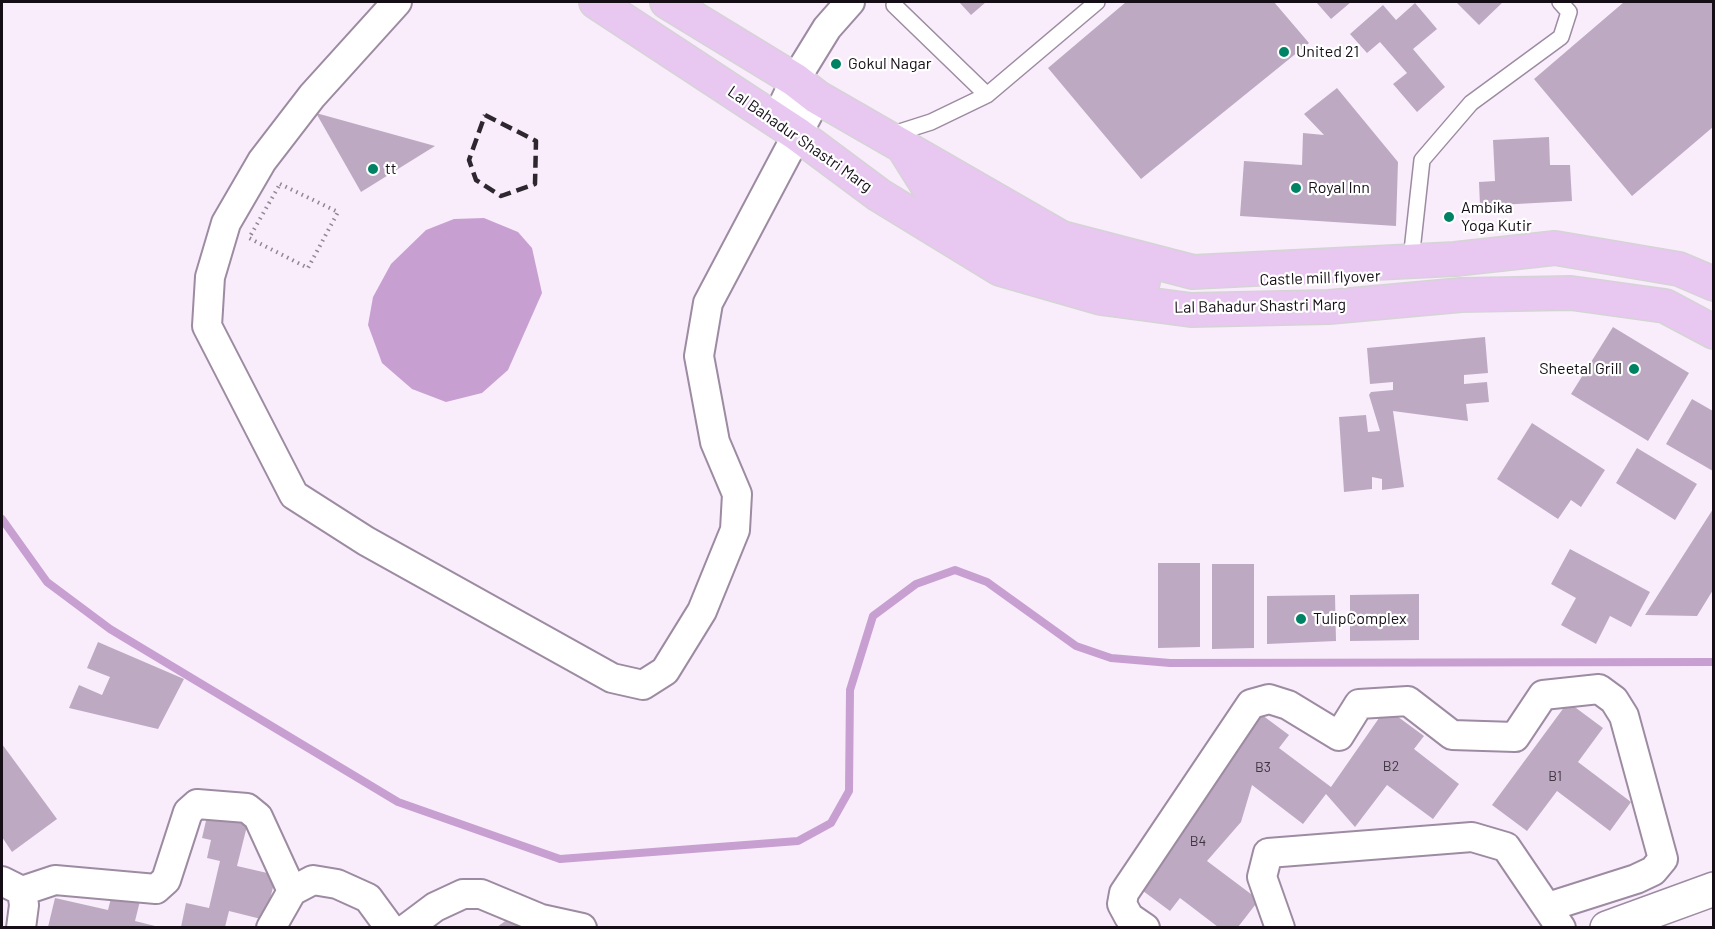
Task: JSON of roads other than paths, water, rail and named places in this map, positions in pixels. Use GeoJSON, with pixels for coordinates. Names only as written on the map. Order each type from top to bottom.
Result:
{"type":"FeatureCollection","features":[{"type":"Feature","properties":{"kind":"main road","name":"Lal Bahadur Shastri Marg"},"geometry":{"type":"LineString","coordinates":[[596,2],[786,127],[879,195],[1000,269],[1101,298],[1191,310],[1329,307],[1461,295],[1571,293],[1665,306],[1713,332]]}},
{"type":"Feature","properties":{"kind":"main road"},"geometry":{"type":"LineString","coordinates":[[667,2],[806,89],[1062,238],[1192,272],[1455,258],[1555,248],[1679,269],[1713,284]]}},
{"type":"Feature","properties":{"kind":"main road"},"geometry":{"type":"LineString","coordinates":[[895,142],[942,205]]}},
{"type":"Feature","properties":{"kind":"main road"},"geometry":{"type":"LineString","coordinates":[[879,195],[942,205]]}},
{"type":"Feature","properties":{"kind":"main road","name":"Castle mill flyover"},"geometry":{"type":"LineString","coordinates":[[942,205],[1009,245],[1115,279],[1170,284],[1475,271],[1608,269],[1671,286],[1713,306]]}},
{"type":"Feature","properties":{"kind":"street"},"geometry":{"type":"LineString","coordinates":[[397,2],[312,96],[262,161],[226,223],[210,277],[207,326],[294,495],[366,541],[612,678],[642,685],[665,671],[702,611],[735,530],[737,495],[715,442],[699,356],[708,303],[786,127],[806,89],[827,28],[850,2]]}},
{"type":"Feature","properties":{"kind":"street"},"geometry":{"type":"LineString","coordinates":[[1144,927],[1129,917],[1122,904],[1124,893],[1251,704],[1269,699],[1288,705],[1338,736],[1359,704],[1408,701],[1452,735],[1515,737],[1543,695],[1599,689],[1614,700],[1624,716],[1663,859],[1653,871],[1554,917],[1506,848],[1472,837],[1268,853],[1262,876],[1280,927]]}},
{"type":"Feature","properties":{"kind":"street"},"geometry":{"type":"LineString","coordinates":[[21,927],[24,904],[12,886],[55,880],[156,889],[166,880],[188,812],[197,804],[247,808],[258,817],[292,891]]}},
{"type":"Feature","properties":{"kind":"street"},"geometry":{"type":"LineString","coordinates":[[271,927],[292,891],[313,880],[337,884],[368,898],[390,927]]}},
{"type":"Feature","properties":{"kind":"street"},"geometry":{"type":"LineString","coordinates":[[1607,927],[1713,889]]}},
{"type":"Feature","properties":{"kind":"street"},"geometry":{"type":"LineString","coordinates":[[406,927],[435,907],[463,894],[481,894],[542,919],[582,927]]}},
{"type":"Feature","properties":{"kind":"lane"},"geometry":{"type":"LineString","coordinates":[[895,142],[987,95],[1097,2]]}},
{"type":"Feature","properties":{"kind":"lane"},"geometry":{"type":"LineString","coordinates":[[1411,260],[1422,160],[1471,103],[1561,37],[1569,12],[1560,2]]}},
{"type":"Feature","properties":{"kind":"lane"},"geometry":{"type":"LineString","coordinates":[[894,5],[987,95]]}},
{"type":"Feature","properties":{"kind":"waterway"},"geometry":{"type":"LineString","coordinates":[[2,519],[47,582],[110,629],[398,802],[560,859],[798,841],[831,823],[849,791],[850,690],[873,616],[916,584],[955,570],[987,582],[1076,646],[1111,658],[1170,663],[1714,662]]}},
{"type":"Feature","properties":{"kind":"railway"},"geometry":{"type":"LineString","coordinates":[[485,115],[536,141],[535,184],[501,196],[476,180],[469,160],[485,115]]}},
{"type":"Feature","properties":{"kind":"place","name":"United 21"},"geometry":{"type":"Point","coordinates":[1284,52]}},
{"type":"Feature","properties":{"kind":"place","name":"Gokul Nagar"},"geometry":{"type":"Point","coordinates":[836,64]}},
{"type":"Feature","properties":{"kind":"place","name":"tt"},"geometry":{"type":"Point","coordinates":[373,169]}},
{"type":"Feature","properties":{"kind":"place","name":"Royal Inn"},"geometry":{"type":"Point","coordinates":[1296,188]}},
{"type":"Feature","properties":{"kind":"place","name":"Ambika Yoga Kutir"},"geometry":{"type":"Point","coordinates":[1449,217]}},
{"type":"Feature","properties":{"kind":"place","name":"Sheetal Grill"},"geometry":{"type":"Point","coordinates":[1634,369]}},
{"type":"Feature","properties":{"kind":"place","name":"TulipComplex"},"geometry":{"type":"Point","coordinates":[1301,619]}}]}
